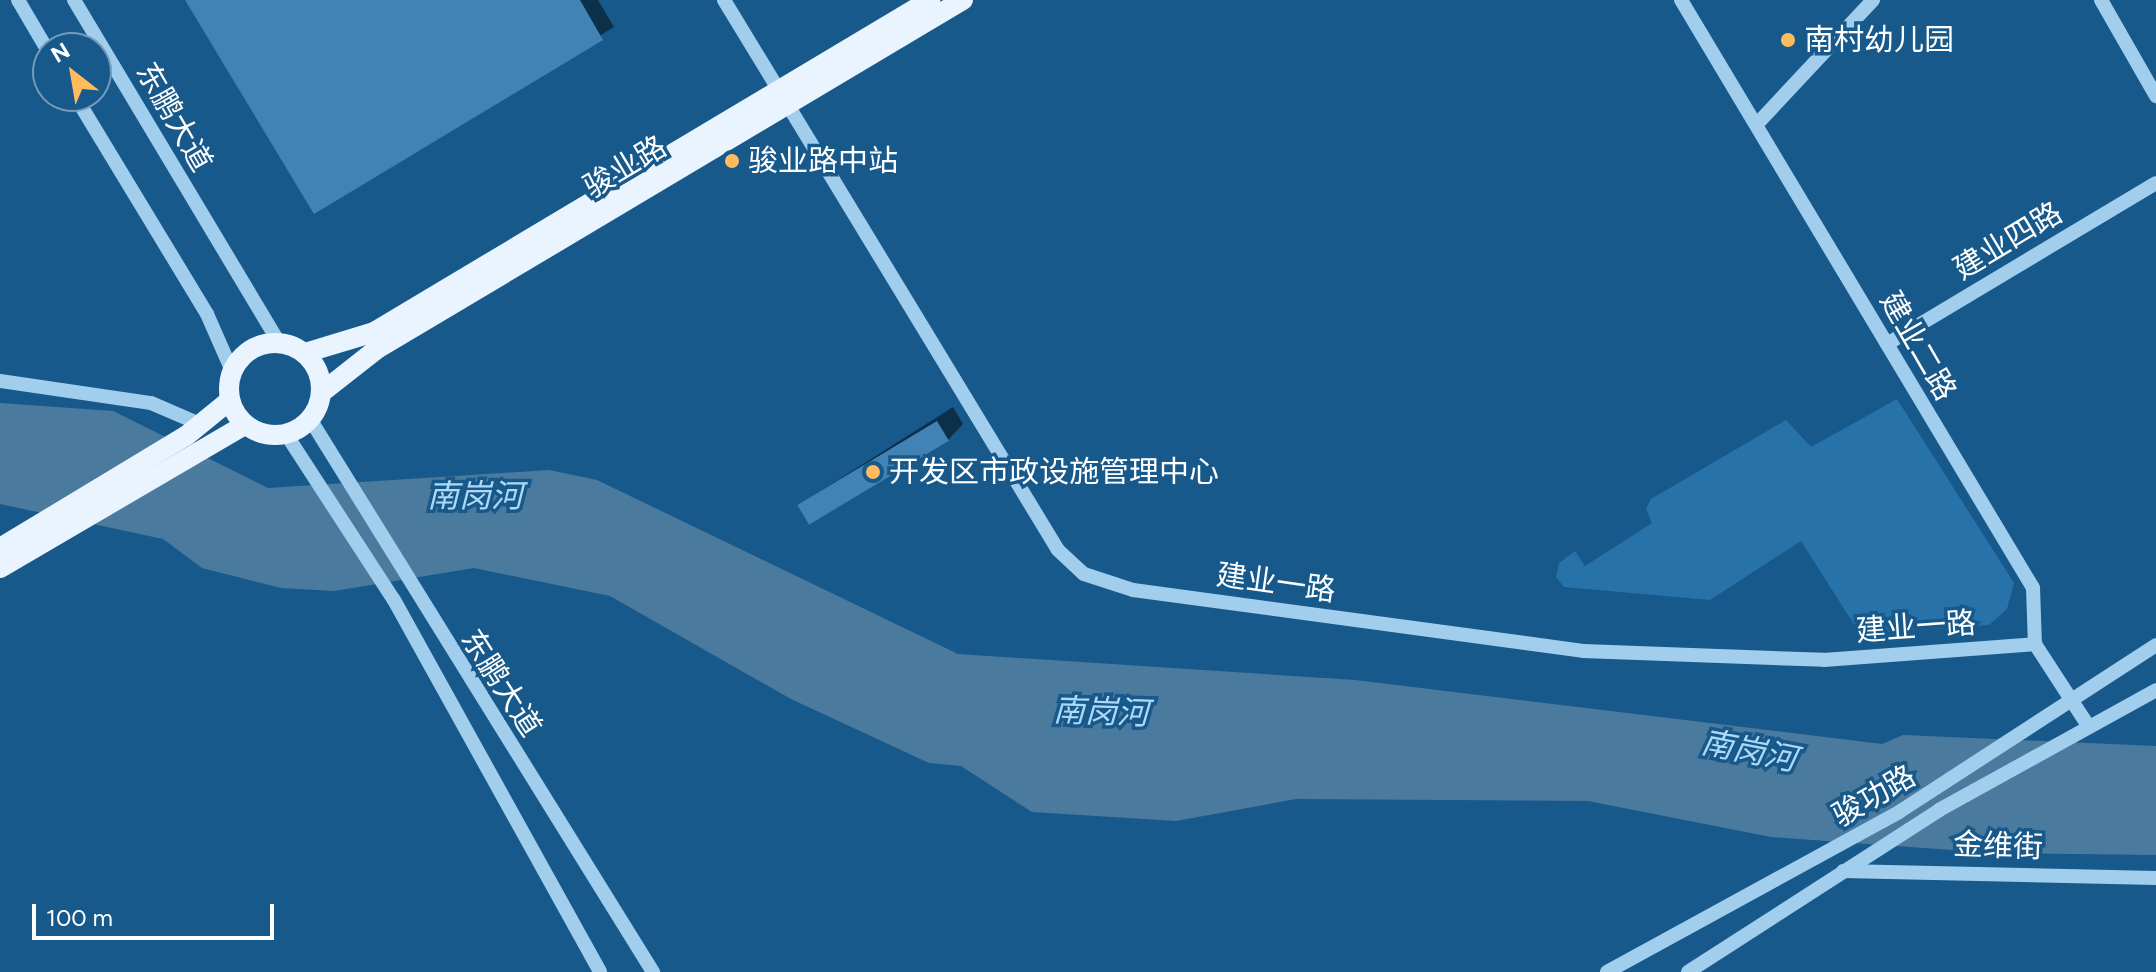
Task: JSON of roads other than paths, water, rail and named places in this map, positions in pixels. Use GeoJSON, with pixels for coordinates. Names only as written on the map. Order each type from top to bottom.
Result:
{"type":"FeatureCollection","features":[{"type":"Feature","properties":{"kind":"main road","name":"骏业路"},"geometry":{"type":"LineString","coordinates":[[305,353],[374,332],[782,98],[963,0]]}},
{"type":"Feature","properties":{"kind":"main road","name":"骏业路"},"geometry":{"type":"LineString","coordinates":[[321,393],[377,349],[782,98],[925,1]]}},
{"type":"Feature","properties":{"kind":"main road"},"geometry":{"type":"LineString","coordinates":[[197,436],[245,425],[286,434],[310,419],[321,393],[305,353],[279,343],[251,349],[232,371],[230,400],[245,425]]}},
{"type":"Feature","properties":{"kind":"main road"},"geometry":{"type":"LineString","coordinates":[[0,568],[54,525],[197,436],[230,400]]}},
{"type":"Feature","properties":{"kind":"main road"},"geometry":{"type":"LineString","coordinates":[[0,548],[54,525]]}},
{"type":"Feature","properties":{"kind":"street"},"geometry":{"type":"LineString","coordinates":[[18,0],[37,32]]}},
{"type":"Feature","properties":{"kind":"street","name":"东鹏大道"},"geometry":{"type":"LineString","coordinates":[[74,0],[279,343]]}},
{"type":"Feature","properties":{"kind":"street","name":"建业一路"},"geometry":{"type":"LineString","coordinates":[[724,0],[1058,550],[1111,586],[1630,654],[1824,660],[2035,644]]}},
{"type":"Feature","properties":{"kind":"street","name":"建业二路"},"geometry":{"type":"LineString","coordinates":[[1681,0],[2033,588],[2035,644]]}},
{"type":"Feature","properties":{"kind":"street"},"geometry":{"type":"LineString","coordinates":[[1757,124],[1873,0]]}},
{"type":"Feature","properties":{"kind":"street"},"geometry":{"type":"LineString","coordinates":[[2101,0],[2156,96]]}},
{"type":"Feature","properties":{"kind":"street"},"geometry":{"type":"LineString","coordinates":[[85,112],[207,314],[232,371]]}},
{"type":"Feature","properties":{"kind":"street","name":"建业四路"},"geometry":{"type":"LineString","coordinates":[[1887,344],[2156,183]]}},
{"type":"Feature","properties":{"kind":"street"},"geometry":{"type":"LineString","coordinates":[[0,381],[151,403],[197,436]]}},
{"type":"Feature","properties":{"kind":"street","name":"东鹏大道"},"geometry":{"type":"LineString","coordinates":[[310,419],[409,589],[653,972]]}},
{"type":"Feature","properties":{"kind":"street","name":"东鹏大道"},"geometry":{"type":"LineString","coordinates":[[286,434],[314,469],[394,600],[600,972]]}},
{"type":"Feature","properties":{"kind":"street"},"geometry":{"type":"LineString","coordinates":[[2035,644],[2087,724]]}},
{"type":"Feature","properties":{"kind":"street","name":"骏功路"},"geometry":{"type":"LineString","coordinates":[[1607,972],[1828,853],[2031,732],[2156,645]]}},
{"type":"Feature","properties":{"kind":"street","name":"骏功路"},"geometry":{"type":"LineString","coordinates":[[1688,972],[1839,871],[2042,749],[2156,690]]}},
{"type":"Feature","properties":{"kind":"street","name":"金维街"},"geometry":{"type":"LineString","coordinates":[[1839,871],[2156,878]]}},
{"type":"Feature","properties":{"kind":"water","name":"南岗河"},"geometry":{"type":"Polygon","coordinates":[[[0,403],[113,411],[268,488],[549,470],[597,480],[958,654],[1355,680],[1882,744],[1903,735],[2156,746],[2156,855],[1993,853],[1771,837],[1588,801],[1296,799],[1176,821],[1032,812],[961,766],[929,763],[791,699],[610,596],[474,568],[334,591],[281,588],[202,568],[163,539],[0,504],[0,403]]]}},
{"type":"Feature","properties":{"kind":"place","name":"南村幼儿园"},"geometry":{"type":"Point","coordinates":[1788,40]}},
{"type":"Feature","properties":{"kind":"place","name":"骏业路中站"},"geometry":{"type":"Point","coordinates":[732,161]}},
{"type":"Feature","properties":{"kind":"place","name":"开发区市政设施管理中心"},"geometry":{"type":"Point","coordinates":[873,472]}}]}
